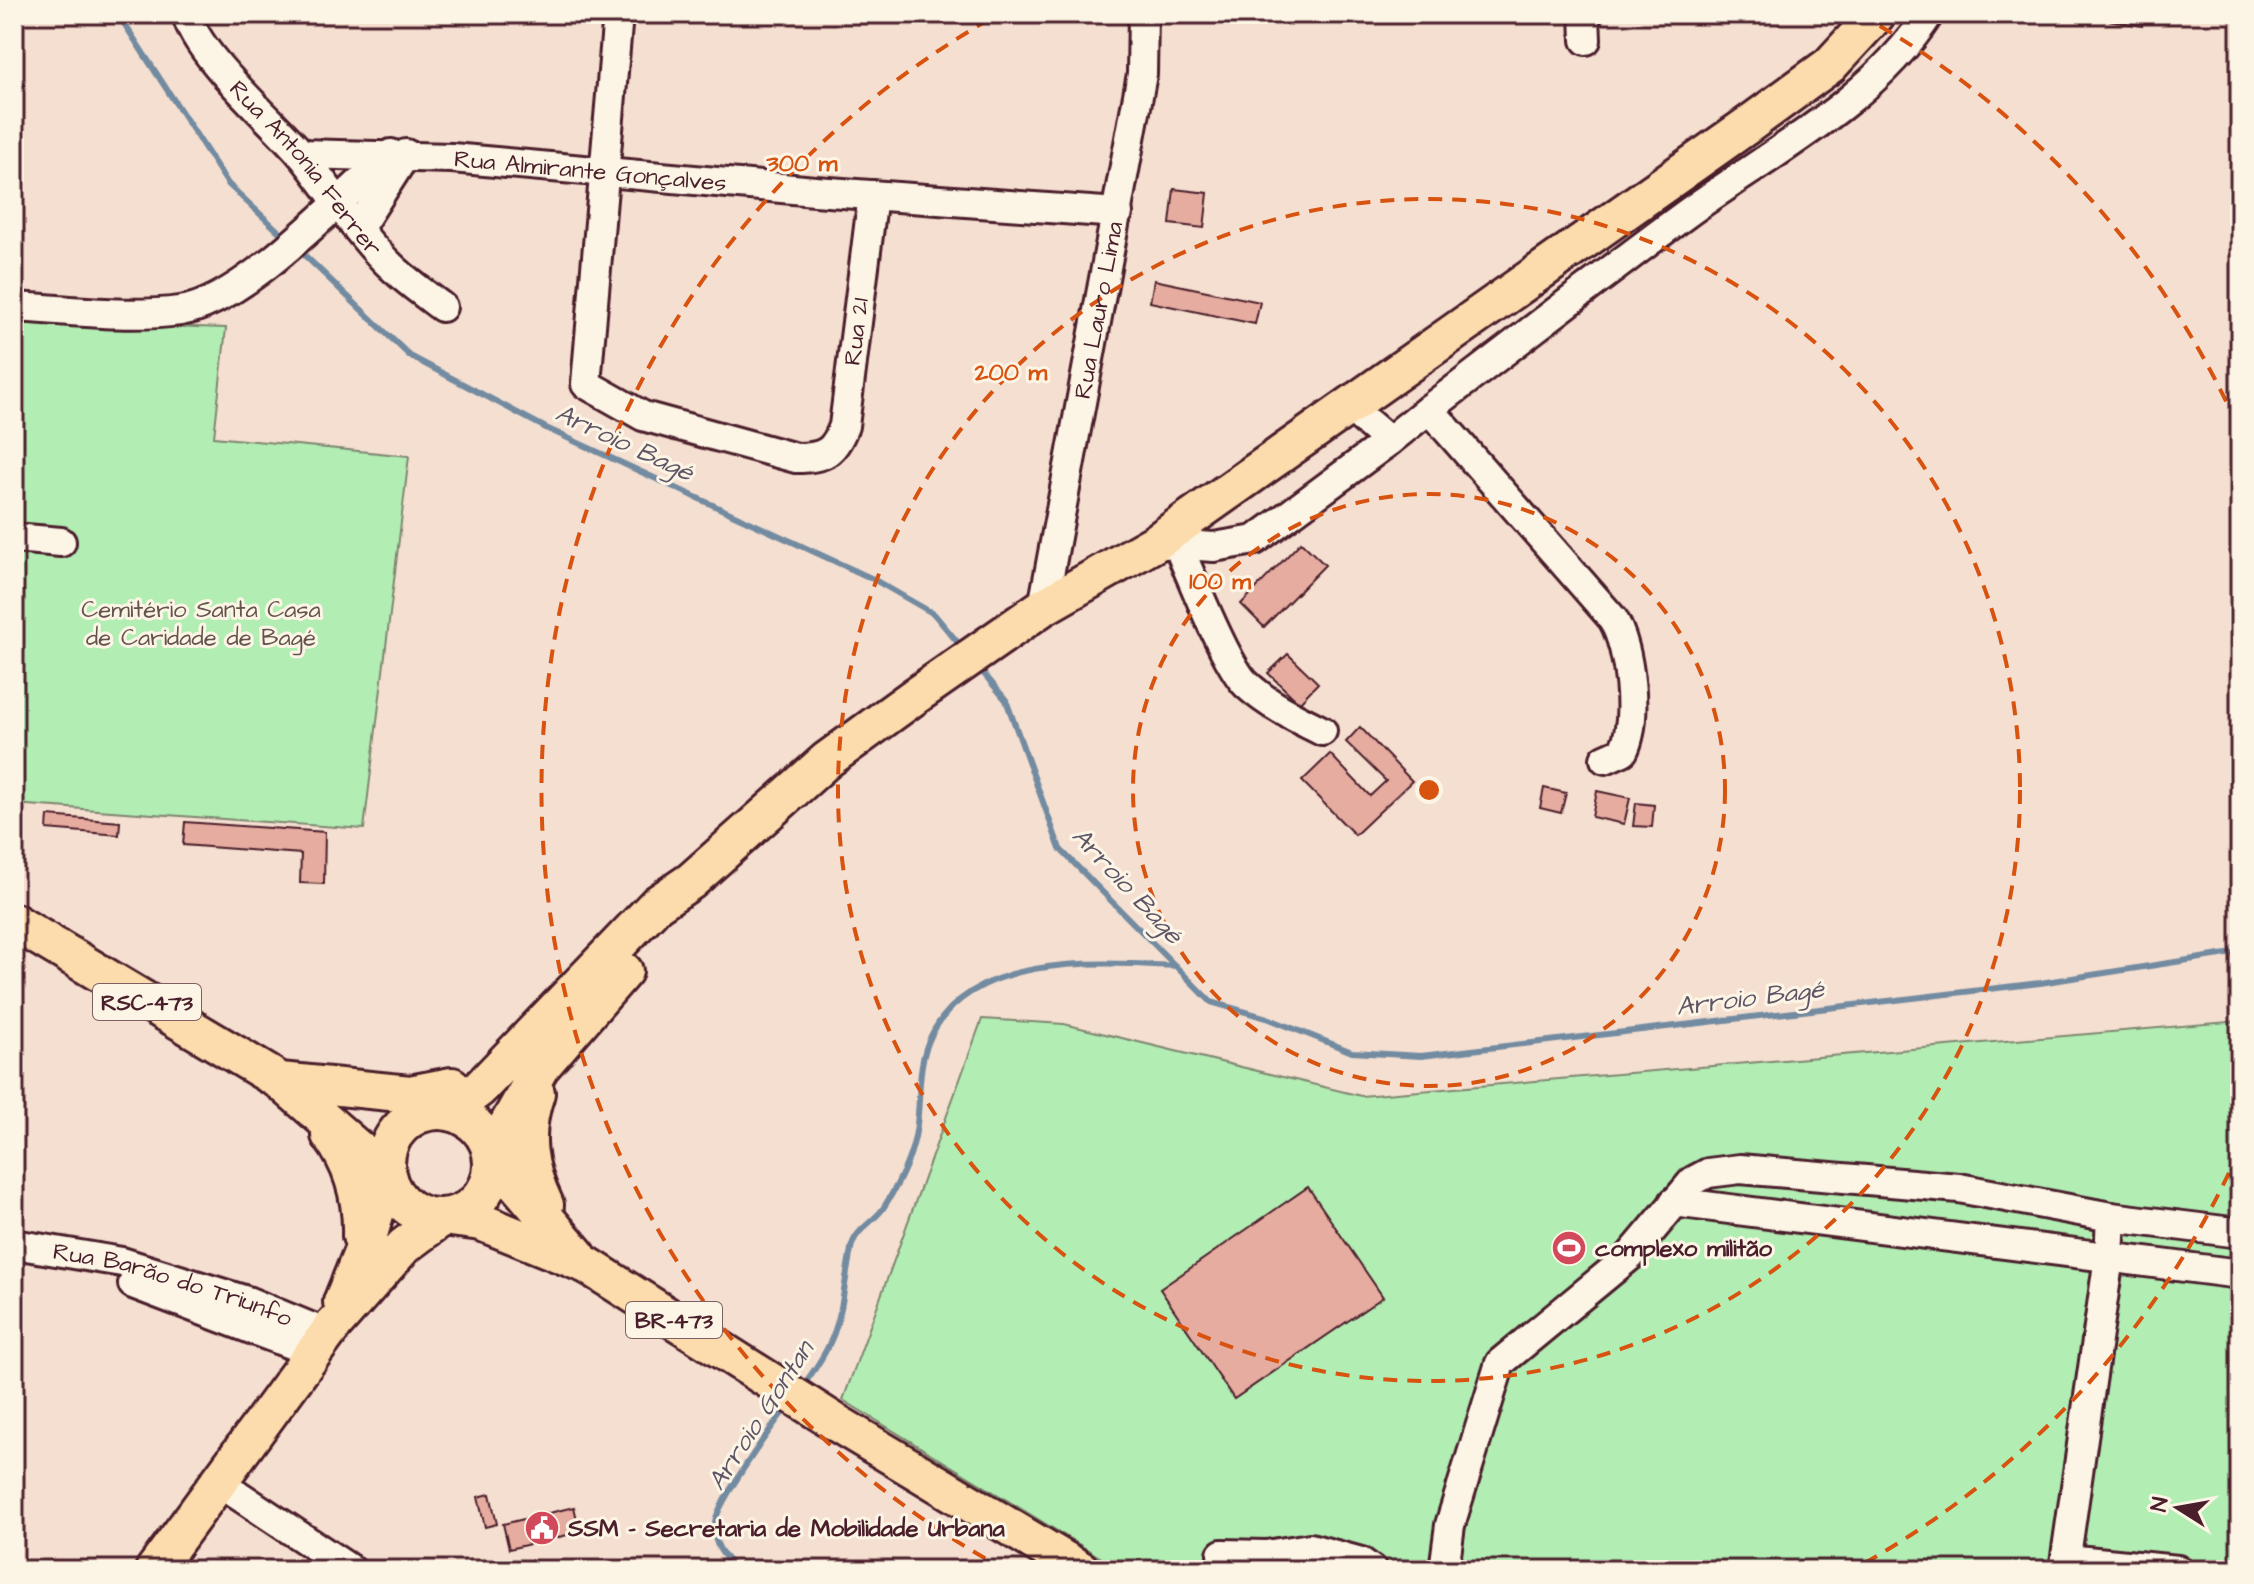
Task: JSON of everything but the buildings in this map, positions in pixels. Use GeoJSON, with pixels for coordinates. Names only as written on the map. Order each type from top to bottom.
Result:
{"type":"FeatureCollection","features":[{"type":"Feature","properties":{"kind":"main road"},"geometry":{"type":"LineString","coordinates":[[362,1278],[443,1217],[467,1210],[477,1202],[490,1179],[491,1154],[556,1029],[657,904],[691,881],[827,760],[1033,614],[1167,544],[1348,406],[1830,65],[1877,14]]}},
{"type":"Feature","properties":{"kind":"main road","name":"RSC-473"},"geometry":{"type":"LineString","coordinates":[[14,922],[280,1081],[387,1174]]}},
{"type":"Feature","properties":{"kind":"main road"},"geometry":{"type":"LineString","coordinates":[[280,1081],[410,1094],[459,1084],[556,1029]]}},
{"type":"Feature","properties":{"kind":"main road"},"geometry":{"type":"LineString","coordinates":[[556,1029],[479,1089],[442,1112],[411,1119],[393,1137],[386,1162],[387,1174],[397,1198],[407,1207],[430,1217],[481,1222],[587,1265]]}},
{"type":"Feature","properties":{"kind":"main road"},"geometry":{"type":"LineString","coordinates":[[556,1029],[526,1134],[530,1172],[549,1214],[587,1265]]}},
{"type":"Feature","properties":{"kind":"main road"},"geometry":{"type":"LineString","coordinates":[[280,1081],[340,1148],[359,1194],[362,1278]]}},
{"type":"Feature","properties":{"kind":"main road","name":"RSC-473"},"geometry":{"type":"LineString","coordinates":[[280,1081],[442,1112]]}},
{"type":"Feature","properties":{"kind":"main road"},"geometry":{"type":"LineString","coordinates":[[442,1112],[471,1122],[481,1131],[491,1154],[587,1265]]}},
{"type":"Feature","properties":{"kind":"main road"},"geometry":{"type":"LineString","coordinates":[[154,1570],[324,1338],[362,1278],[387,1174]]}},
{"type":"Feature","properties":{"kind":"main road"},"geometry":{"type":"LineString","coordinates":[[362,1278],[418,1247],[449,1238],[501,1239],[587,1265]]}},
{"type":"Feature","properties":{"kind":"main road","name":"BR-473"},"geometry":{"type":"LineString","coordinates":[[587,1265],[835,1422],[1081,1570]]}},
{"type":"Feature","properties":{"kind":"street","name":"Rua Antonia Ferrer"},"geometry":{"type":"LineString","coordinates":[[187,14],[189,25],[218,64],[301,154],[327,209],[358,229],[392,268],[442,307]]}},
{"type":"Feature","properties":{"kind":"street"},"geometry":{"type":"LineString","coordinates":[[606,170],[618,14]]}},
{"type":"Feature","properties":{"kind":"street","name":"Rua Lauro Lima"},"geometry":{"type":"LineString","coordinates":[[1033,614],[1118,213],[1142,74],[1143,14]]}},
{"type":"Feature","properties":{"kind":"street"},"geometry":{"type":"LineString","coordinates":[[1167,544],[1214,547],[1255,540],[1610,272],[1830,116],[1908,46],[1929,14]]}},
{"type":"Feature","properties":{"kind":"street"},"geometry":{"type":"LineString","coordinates":[[1718,145],[1739,178]]}},
{"type":"Feature","properties":{"kind":"street","name":"Rua Almirante Gonçalves"},"geometry":{"type":"LineString","coordinates":[[301,154],[398,154],[1118,213]]}},
{"type":"Feature","properties":{"kind":"street"},"geometry":{"type":"LineString","coordinates":[[14,307],[119,312],[181,310],[227,294],[327,209],[398,154]]}},
{"type":"Feature","properties":{"kind":"street"},"geometry":{"type":"LineString","coordinates":[[358,229],[398,154]]}},
{"type":"Feature","properties":{"kind":"street","name":"Rua 21"},"geometry":{"type":"LineString","coordinates":[[606,170],[586,384],[643,416],[796,458],[819,458],[835,448],[844,426],[873,195]]}},
{"type":"Feature","properties":{"kind":"street"},"geometry":{"type":"LineString","coordinates":[[1591,235],[1610,272]]}},
{"type":"Feature","properties":{"kind":"street"},"geometry":{"type":"LineString","coordinates":[[1468,322],[1494,359]]}},
{"type":"Feature","properties":{"kind":"street"},"geometry":{"type":"LineString","coordinates":[[1348,406],[1389,441]]}},
{"type":"Feature","properties":{"kind":"street"},"geometry":{"type":"LineString","coordinates":[[1429,409],[1613,619],[1624,639],[1631,723],[1623,751],[1605,759]]}},
{"type":"Feature","properties":{"kind":"street"},"geometry":{"type":"LineString","coordinates":[[14,538],[61,542]]}},
{"type":"Feature","properties":{"kind":"street"},"geometry":{"type":"LineString","coordinates":[[1167,544],[1201,600],[1244,683],[1280,710],[1322,731]]}},
{"type":"Feature","properties":{"kind":"street"},"geometry":{"type":"LineString","coordinates":[[1444,1570],[1450,1525],[1500,1363],[1630,1256],[1693,1181],[1708,1173],[1740,1169],[1959,1188],[2111,1217],[2240,1233]]}},
{"type":"Feature","properties":{"kind":"street"},"geometry":{"type":"LineString","coordinates":[[1674,1202],[2240,1274]]}},
{"type":"Feature","properties":{"kind":"street"},"geometry":{"type":"LineString","coordinates":[[2111,1217],[2109,1257],[2065,1565],[2178,1570]]}},
{"type":"Feature","properties":{"kind":"street","name":"Rua Barão do Triunfo"},"geometry":{"type":"LineString","coordinates":[[14,1244],[122,1262],[247,1301],[324,1338]]}},
{"type":"Feature","properties":{"kind":"street","name":"Rua Barão do Triunfo"},"geometry":{"type":"LineString","coordinates":[[14,1262],[119,1280],[324,1338]]}},
{"type":"Feature","properties":{"kind":"street"},"geometry":{"type":"LineString","coordinates":[[220,1483],[351,1570]]}},
{"type":"Feature","properties":{"kind":"street"},"geometry":{"type":"LineString","coordinates":[[1222,1554],[1261,1563],[1310,1548],[1361,1562],[1372,1570]]}},
{"type":"Feature","properties":{"kind":"green space","name":"Cemitério Santa Casa de Caridade de Bagé"},"geometry":{"type":"Polygon","coordinates":[[[14,321],[226,328],[214,437],[409,456],[364,829],[14,804],[14,321]]]}},
{"type":"Feature","properties":{"kind":"green space","name":"complexo militão"},"geometry":{"type":"Polygon","coordinates":[[[982,1019],[1064,1024],[1361,1096],[2240,1021],[2240,1570],[1121,1570],[843,1400],[982,1019]]]}},
{"type":"Feature","properties":{"kind":"waterway","name":"Arroio Bagé"},"geometry":{"type":"LineString","coordinates":[[118,14],[228,184],[288,240]]}},
{"type":"Feature","properties":{"kind":"waterway","name":"Arroio Bagé"},"geometry":{"type":"LineString","coordinates":[[299,250],[410,356],[546,428],[873,579],[934,614],[964,650]]}},
{"type":"Feature","properties":{"kind":"waterway","name":"Arroio Bagé"},"geometry":{"type":"LineString","coordinates":[[979,668],[1006,700],[1060,849],[1211,1002],[1267,1018],[1352,1052],[1421,1056],[2040,983],[2240,952]]}},
{"type":"Feature","properties":{"kind":"waterway","name":"Arroio Gontan"},"geometry":{"type":"LineString","coordinates":[[801,1388],[833,1337],[853,1242],[884,1207],[909,1158],[917,1128],[926,1047],[951,1007],[977,988],[1008,975],[1041,968],[1112,963],[1176,966]]}},
{"type":"Feature","properties":{"kind":"waterway","name":"Arroio Gontan"},"geometry":{"type":"LineString","coordinates":[[737,1570],[723,1555],[715,1537],[718,1512],[758,1446],[787,1407]]}},
{"type":"Feature","properties":{"kind":"place","name":"complexo militão"},"geometry":{"type":"Point","coordinates":[1569,1248]}},
{"type":"Feature","properties":{"kind":"place","name":"SSM - Secretaria de Mobilidade Urbana"},"geometry":{"type":"Point","coordinates":[542,1528]}}]}
